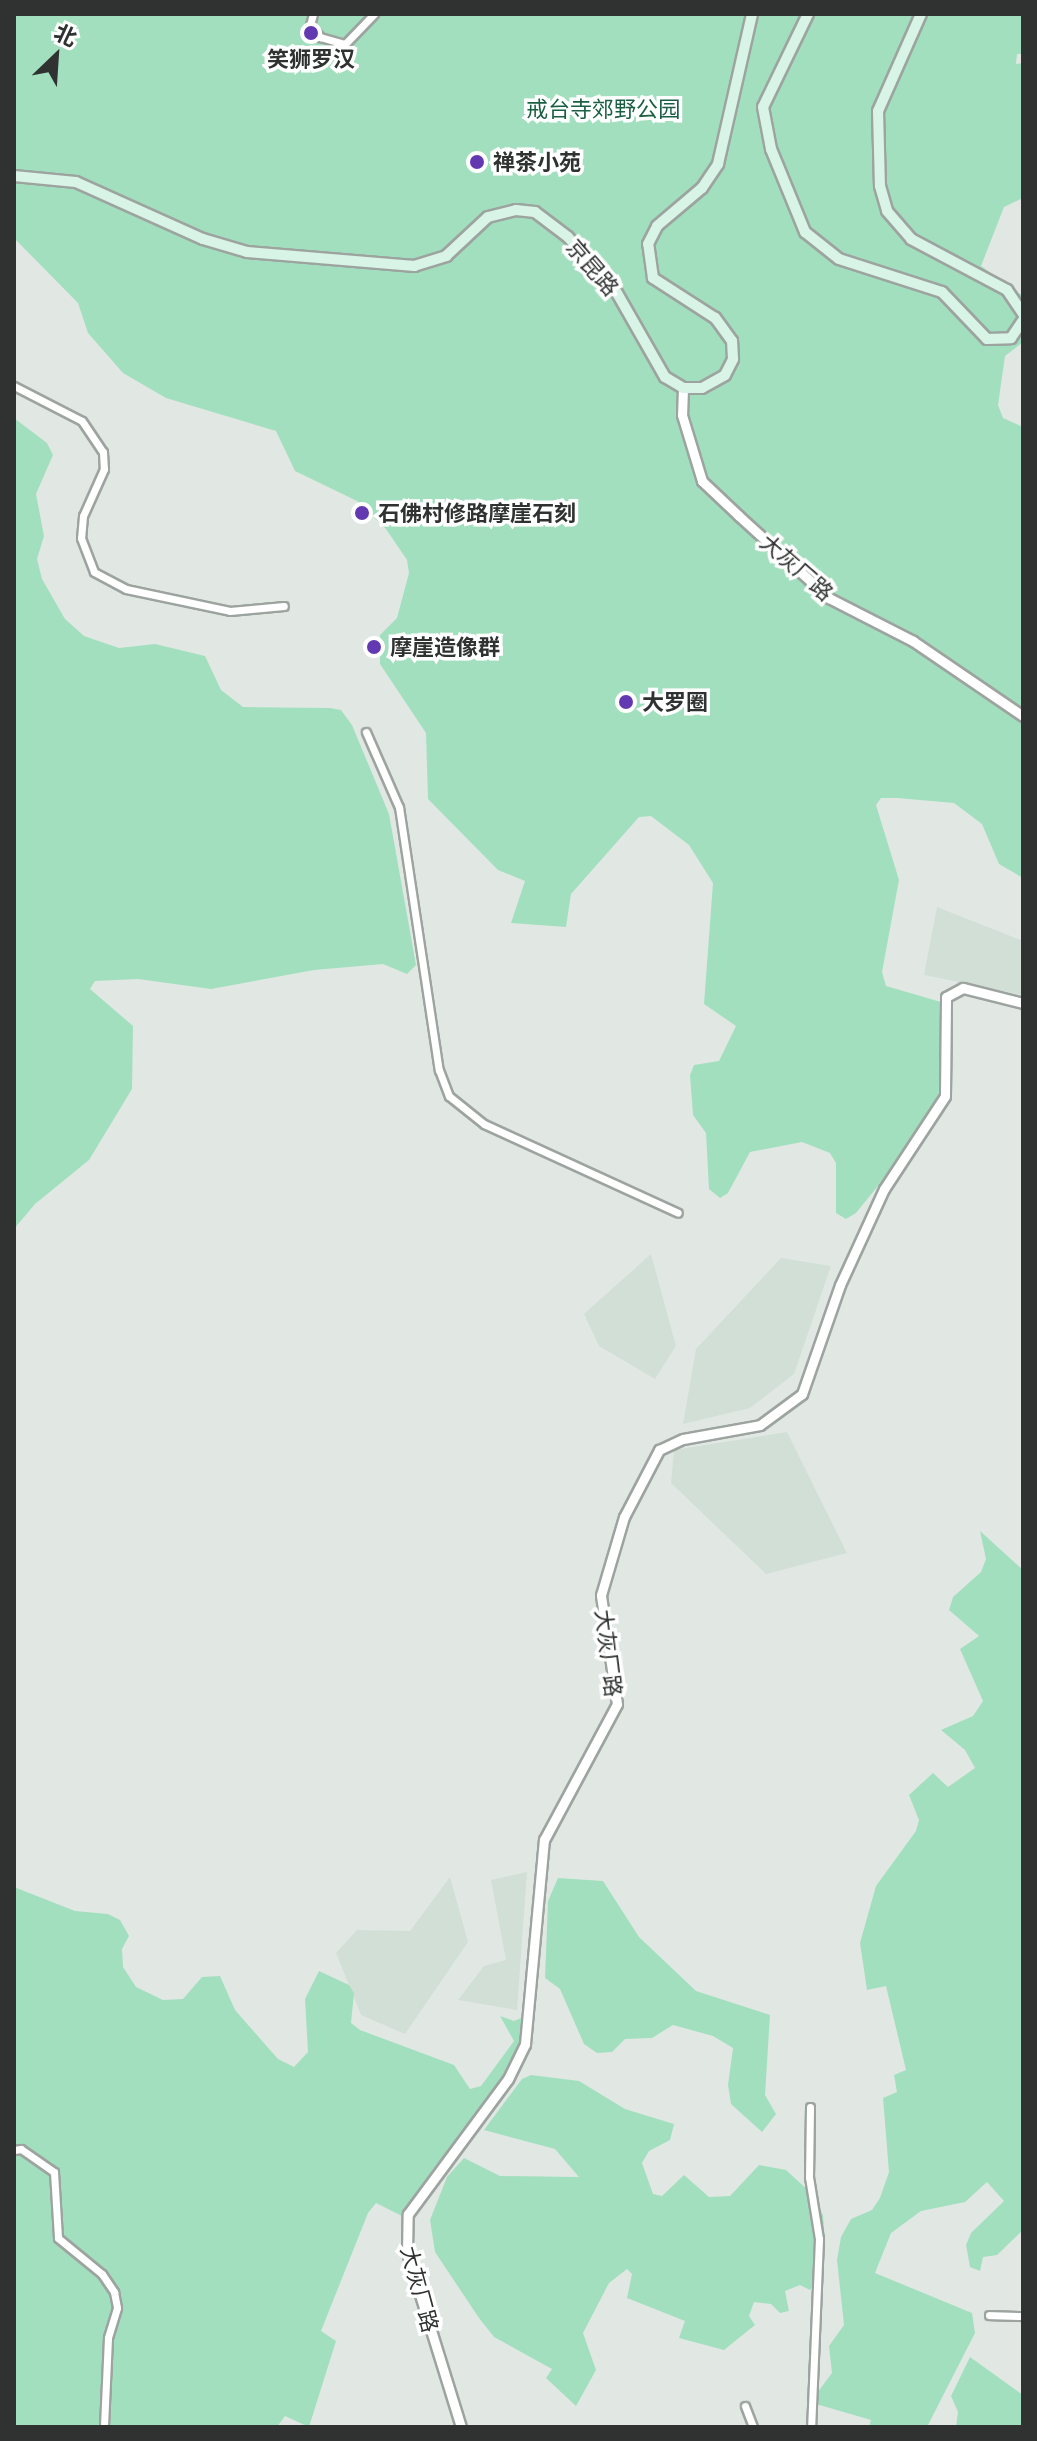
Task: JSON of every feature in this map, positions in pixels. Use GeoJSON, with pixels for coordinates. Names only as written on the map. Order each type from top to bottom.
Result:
{"type":"FeatureCollection","features":[{"type":"Feature","properties":{"kind":"main road","name":"京昆路"},"geometry":{"type":"LineString","coordinates":[[14,176],[76,182],[203,239],[247,252],[399,265],[438,260],[496,214],[535,212],[558,227],[610,285],[665,377],[683,388],[710,385],[725,375],[733,359],[732,341],[715,318],[653,278],[648,244],[657,226],[702,188],[718,164],[752,14]]}},
{"type":"Feature","properties":{"kind":"main road"},"geometry":{"type":"LineString","coordinates":[[808,14],[763,107],[771,149],[805,232],[839,259],[942,292],[987,339],[1011,338],[1023,320]]}},
{"type":"Feature","properties":{"kind":"main road"},"geometry":{"type":"LineString","coordinates":[[921,14],[878,111],[880,186],[887,211],[911,239],[1007,290],[1023,314]]}},
{"type":"Feature","properties":{"kind":"street"},"geometry":{"type":"LineString","coordinates":[[313,14],[310,25],[320,37],[345,44],[374,14]]}},
{"type":"Feature","properties":{"kind":"street"},"geometry":{"type":"LineString","coordinates":[[14,386],[82,421],[103,452],[104,469],[83,516],[81,538],[94,572],[126,589],[230,611],[284,606]]}},
{"type":"Feature","properties":{"kind":"street","name":"大灰厂路"},"geometry":{"type":"LineString","coordinates":[[683,388],[682,415],[702,481],[829,598],[913,641],[1023,716]]}},
{"type":"Feature","properties":{"kind":"street"},"geometry":{"type":"LineString","coordinates":[[366,732],[399,807],[439,1070],[449,1096],[484,1124],[678,1213]]}},
{"type":"Feature","properties":{"kind":"street","name":"大灰厂路"},"geometry":{"type":"LineString","coordinates":[[461,2427],[407,2253],[408,2214],[508,2079],[525,2044],[544,1840],[617,1704],[601,1595],[624,1517],[659,1450],[683,1439],[760,1425],[802,1394],[840,1285],[884,1189],[945,1096],[946,997],[963,988],[1023,1003]]}},
{"type":"Feature","properties":{"kind":"street"},"geometry":{"type":"LineString","coordinates":[[810,2107],[809,2177],[819,2239],[811,2427]]}},
{"type":"Feature","properties":{"kind":"street"},"geometry":{"type":"LineString","coordinates":[[14,2150],[21,2149],[54,2172],[58,2238],[102,2274],[114,2292],[117,2308],[108,2338],[104,2427]]}},
{"type":"Feature","properties":{"kind":"street"},"geometry":{"type":"LineString","coordinates":[[989,2315],[1023,2316]]}},
{"type":"Feature","properties":{"kind":"street"},"geometry":{"type":"LineString","coordinates":[[745,2406],[753,2427]]}},
{"type":"Feature","properties":{"kind":"shaded area"},"geometry":{"type":"Polygon","coordinates":[[[937,907],[1023,941],[1023,995],[924,975],[937,907]]]}},
{"type":"Feature","properties":{"kind":"shaded area"},"geometry":{"type":"Polygon","coordinates":[[[651,1254],[676,1346],[655,1379],[599,1346],[584,1314],[651,1254]]]}},
{"type":"Feature","properties":{"kind":"shaded area"},"geometry":{"type":"Polygon","coordinates":[[[781,1258],[831,1266],[794,1374],[750,1408],[683,1424],[696,1349],[781,1258]]]}},
{"type":"Feature","properties":{"kind":"shaded area"},"geometry":{"type":"Polygon","coordinates":[[[787,1432],[847,1553],[766,1574],[671,1483],[674,1450],[787,1432]]]}},
{"type":"Feature","properties":{"kind":"shaded area"},"geometry":{"type":"Polygon","coordinates":[[[527,1872],[517,2010],[458,2000],[484,1966],[506,1960],[491,1880],[527,1872]]]}},
{"type":"Feature","properties":{"kind":"shaded area"},"geometry":{"type":"Polygon","coordinates":[[[450,1877],[468,1942],[405,2034],[361,2015],[336,1953],[357,1930],[410,1931],[450,1877]]]}},
{"type":"Feature","properties":{"kind":"green space","name":"戒台寺郊野公园"},"geometry":{"type":"Polygon","coordinates":[[[14,14],[1023,14],[1023,54],[1017,54],[1016,64],[1023,63],[1023,198],[1004,207],[981,266],[1023,296],[1023,342],[1005,356],[998,405],[1003,418],[1023,427],[1023,878],[999,864],[982,824],[954,803],[881,798],[876,805],[899,880],[882,972],[886,986],[941,1002],[941,1097],[920,1134],[856,1213],[846,1219],[836,1213],[836,1163],[830,1153],[802,1142],[750,1152],[728,1193],[720,1198],[709,1189],[706,1133],[693,1115],[690,1075],[694,1065],[719,1061],[736,1026],[704,1004],[713,883],[689,845],[651,816],[639,817],[571,894],[566,927],[511,923],[525,881],[498,870],[428,799],[426,733],[380,664],[380,635],[397,618],[409,573],[407,560],[386,529],[357,501],[295,471],[276,431],[166,398],[123,373],[88,333],[78,303],[14,238],[14,14]]]}},
{"type":"Feature","properties":{"kind":"green space"},"geometry":{"type":"Polygon","coordinates":[[[14,418],[47,443],[53,455],[36,494],[44,536],[37,559],[42,579],[65,619],[84,636],[119,648],[155,644],[205,656],[221,690],[243,707],[341,710],[352,725],[389,814],[416,965],[407,974],[383,964],[314,970],[211,989],[138,979],[95,981],[90,989],[133,1026],[132,1089],[89,1160],[35,1204],[14,1229],[14,418]]]}},
{"type":"Feature","properties":{"kind":"green space"},"geometry":{"type":"Polygon","coordinates":[[[980,1531],[1023,1570],[1023,2230],[997,2255],[983,2257],[980,2271],[970,2267],[966,2245],[971,2233],[1004,2201],[987,2182],[965,2202],[921,2211],[891,2233],[875,2273],[972,2313],[975,2333],[927,2427],[869,2427],[871,2420],[816,2404],[817,2393],[832,2373],[829,2346],[844,2325],[837,2260],[841,2237],[851,2219],[872,2210],[880,2198],[889,2172],[883,2098],[897,2092],[894,2075],[906,2070],[886,1986],[867,1990],[860,1943],[876,1886],[916,1831],[919,1820],[909,1795],[933,1773],[948,1787],[975,1768],[965,1750],[941,1730],[973,1716],[983,1701],[960,1649],[979,1636],[949,1610],[953,1597],[981,1572],[986,1559],[980,1531]]]}},
{"type":"Feature","properties":{"kind":"green space"},"geometry":{"type":"Polygon","coordinates":[[[558,1878],[603,1881],[639,1937],[696,1991],[770,2015],[765,2095],[776,2114],[762,2132],[731,2104],[728,2085],[733,2048],[713,2036],[673,2025],[652,2038],[625,2039],[612,2052],[597,2053],[584,2044],[560,1989],[545,1978],[548,1901],[558,1878]]]}},
{"type":"Feature","properties":{"kind":"green space"},"geometry":{"type":"Polygon","coordinates":[[[14,1887],[75,1911],[108,1914],[120,1920],[129,1936],[122,1949],[123,1967],[136,1987],[163,2000],[183,1999],[202,1977],[220,1976],[235,2010],[278,2059],[294,2067],[308,2052],[305,1999],[319,1971],[349,1985],[354,1993],[351,2023],[360,2030],[454,2065],[470,2089],[481,2086],[514,2041],[500,2016],[514,2021],[524,2017],[526,2029],[509,2075],[433,2169],[404,2217],[376,2203],[368,2213],[321,2331],[336,2341],[309,2427],[285,2416],[277,2427],[14,2427],[14,1887]]]}},
{"type":"Feature","properties":{"kind":"green space"},"geometry":{"type":"Polygon","coordinates":[[[531,2075],[579,2081],[625,2109],[674,2124],[670,2140],[649,2151],[642,2163],[653,2194],[662,2196],[684,2175],[709,2197],[730,2196],[759,2165],[786,2170],[811,2193],[823,2215],[825,2243],[816,2282],[810,2290],[800,2285],[785,2291],[789,2311],[780,2313],[771,2304],[754,2302],[749,2316],[755,2325],[724,2350],[679,2338],[685,2321],[627,2298],[632,2274],[627,2269],[609,2283],[583,2333],[596,2370],[576,2406],[546,2378],[552,2369],[494,2337],[479,2318],[435,2252],[430,2220],[447,2177],[464,2158],[500,2176],[579,2177],[555,2149],[484,2130],[522,2079],[531,2075]]]}},
{"type":"Feature","properties":{"kind":"green space"},"geometry":{"type":"Polygon","coordinates":[[[970,2357],[1023,2395],[1023,2427],[956,2427],[958,2412],[951,2396],[970,2357]]]}},
{"type":"Feature","properties":{"kind":"place","name":"笑狮罗汉"},"geometry":{"type":"Point","coordinates":[311,33]}},
{"type":"Feature","properties":{"kind":"place","name":"禅茶小苑"},"geometry":{"type":"Point","coordinates":[477,162]}},
{"type":"Feature","properties":{"kind":"place","name":"石佛村修路摩崖石刻"},"geometry":{"type":"Point","coordinates":[362,513]}},
{"type":"Feature","properties":{"kind":"place","name":"摩崖造像群"},"geometry":{"type":"Point","coordinates":[374,647]}},
{"type":"Feature","properties":{"kind":"place","name":"大罗圈"},"geometry":{"type":"Point","coordinates":[626,702]}}]}
